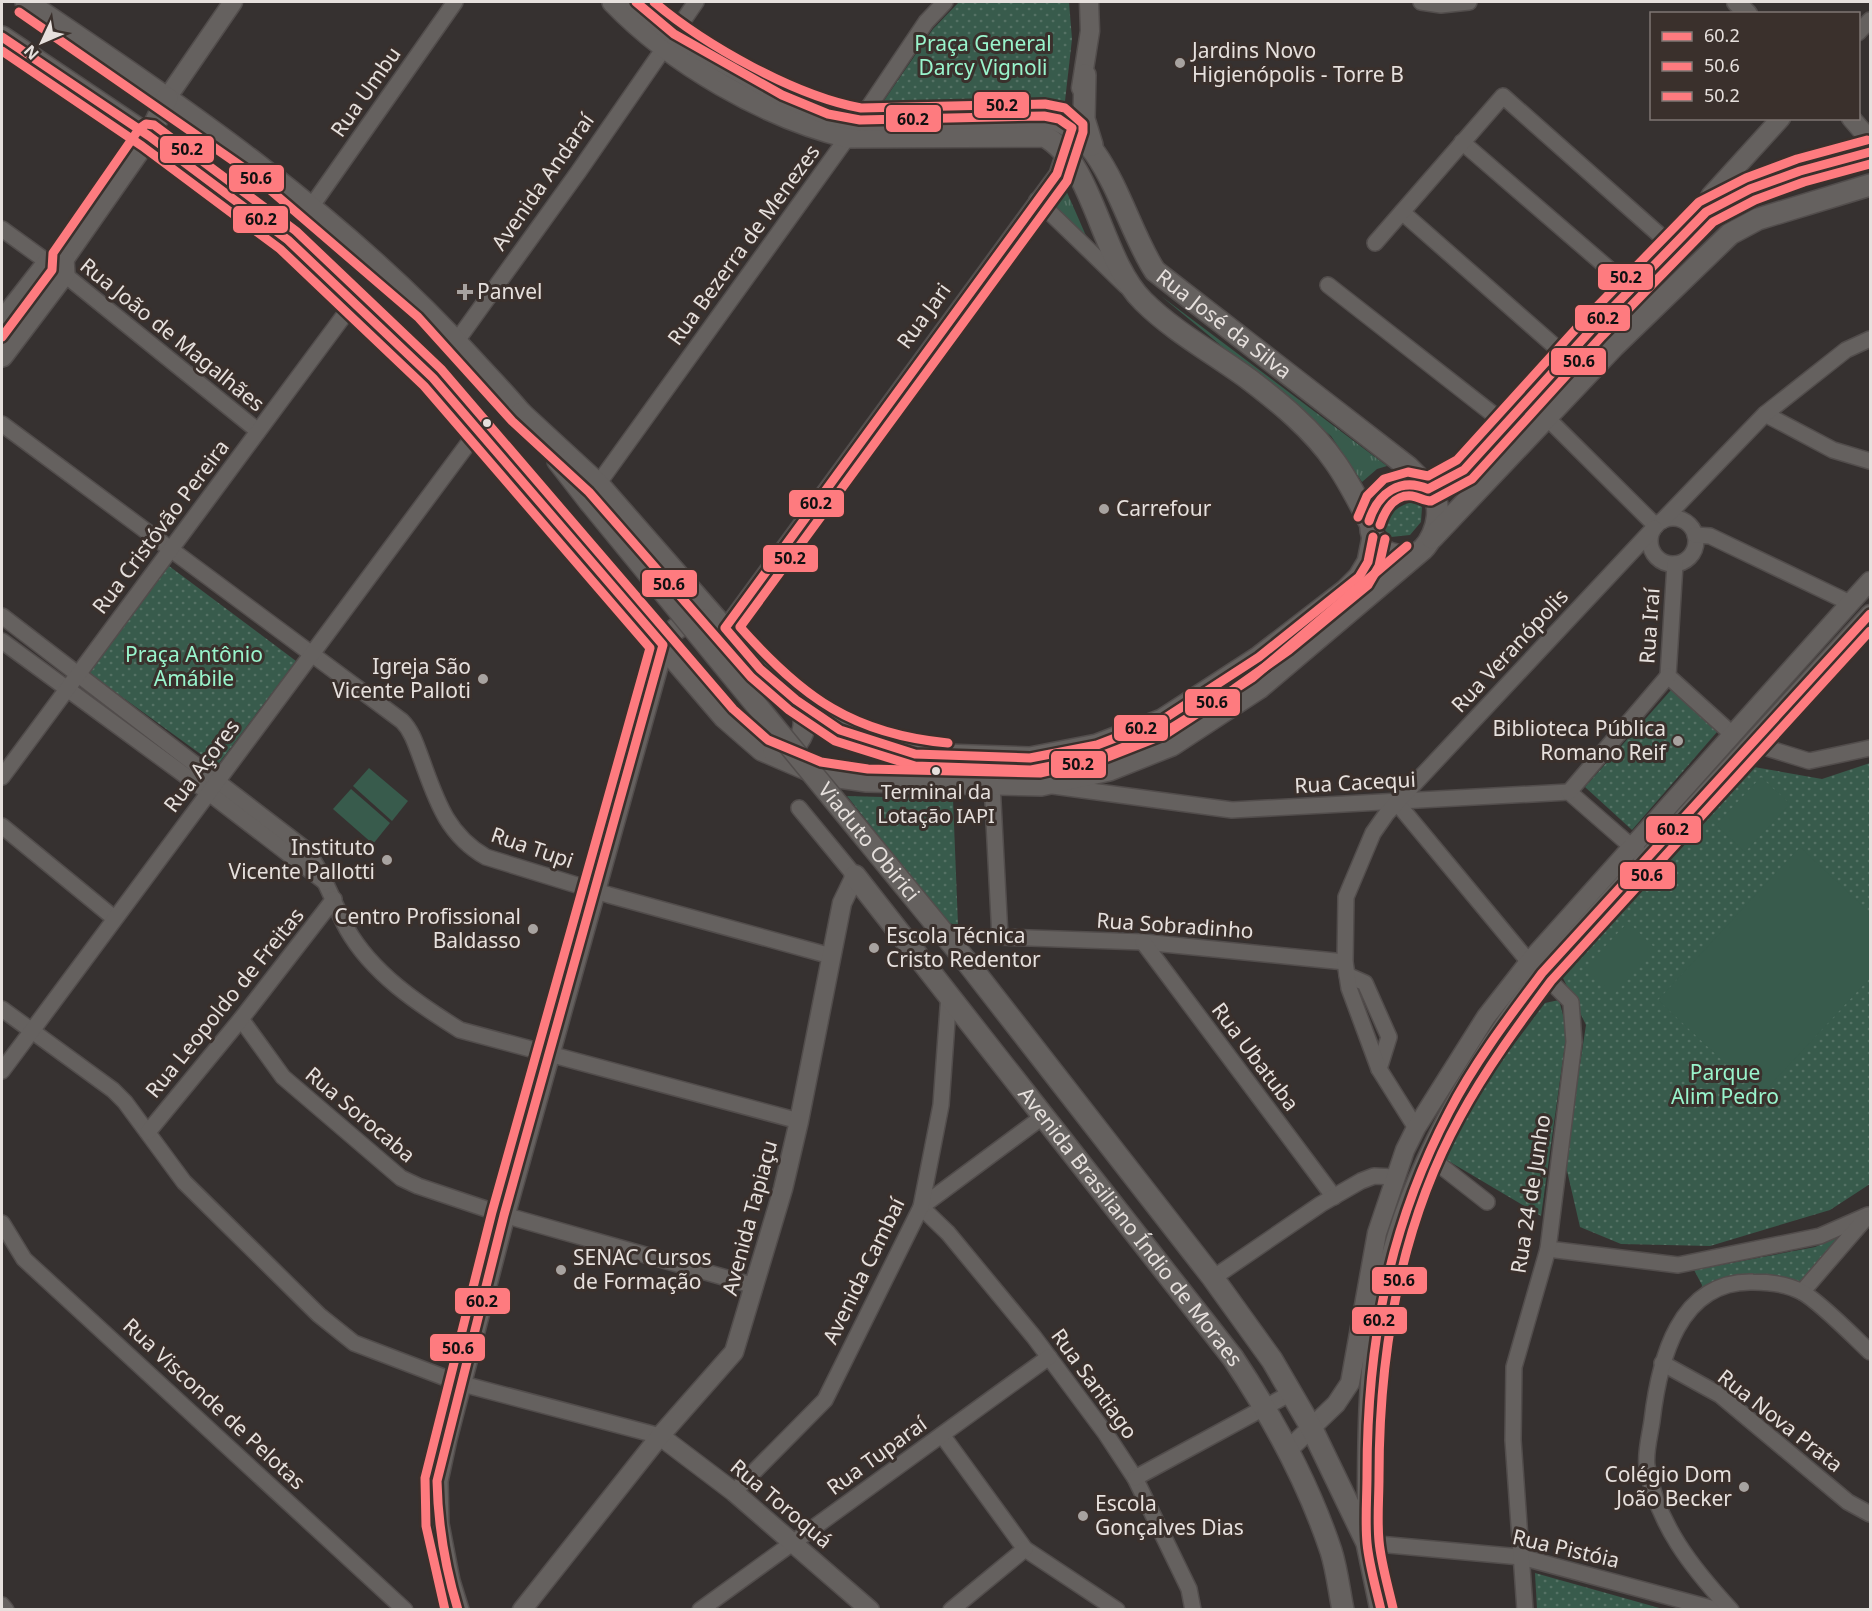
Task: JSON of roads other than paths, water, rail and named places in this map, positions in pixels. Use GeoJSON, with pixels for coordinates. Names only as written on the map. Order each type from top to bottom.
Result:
{"type":"FeatureCollection","features":[{"type":"Feature","properties":{"kind":"main road"},"geometry":{"type":"LineString","coordinates":[[26,2],[255,161],[426,308],[594,492],[725,628],[760,669],[796,700],[840,730],[915,754],[1030,758],[1097,745],[1162,720],[1267,652],[1359,577],[1368,562],[1373,507],[1386,492],[1405,483],[1424,487],[1464,470],[1528,399],[1561,352],[1624,282],[1665,241],[1706,212],[1750,189],[1800,171],[1870,152]]}},
{"type":"Feature","properties":{"kind":"main road"},"geometry":{"type":"LineString","coordinates":[[613,2],[775,113],[816,129],[848,137],[1044,135],[1064,152]]}},
{"type":"Feature","properties":{"kind":"main road"},"geometry":{"type":"LineString","coordinates":[[636,2],[669,41]]}},
{"type":"Feature","properties":{"kind":"main road"},"geometry":{"type":"LineString","coordinates":[[2,37],[149,136],[253,211],[288,240],[433,378],[724,717],[762,750],[818,774],[867,781],[1041,784],[1109,770],[1172,746],[1259,688],[1384,584],[1548,418],[1614,346],[1730,234],[1758,219],[1870,184]]}},
{"type":"Feature","properties":{"kind":"main road","name":"Rua José da Silva"},"geometry":{"type":"LineString","coordinates":[[669,41],[815,110],[860,120],[1044,116],[1059,119],[1094,148],[1142,252],[1155,271],[1408,467],[1424,487]]}},
{"type":"Feature","properties":{"kind":"main road"},"geometry":{"type":"LineString","coordinates":[[1085,75],[1084,119],[1094,148]]}},
{"type":"Feature","properties":{"kind":"main road"},"geometry":{"type":"LineString","coordinates":[[2,356],[58,266],[149,136],[167,98]]}},
{"type":"Feature","properties":{"kind":"main road","name":"Rua José da Silva"},"geometry":{"type":"LineString","coordinates":[[1064,152],[1070,159],[1119,265],[1143,301],[1250,380],[1296,419],[1335,461],[1371,529]]}},
{"type":"Feature","properties":{"kind":"main road"},"geometry":{"type":"LineString","coordinates":[[1706,212],[1714,223],[1730,234]]}},
{"type":"Feature","properties":{"kind":"main road"},"geometry":{"type":"LineString","coordinates":[[2,322],[58,266]]}},
{"type":"Feature","properties":{"kind":"main road"},"geometry":{"type":"LineString","coordinates":[[1424,487],[1437,508],[1437,521],[1431,538]]}},
{"type":"Feature","properties":{"kind":"main road","name":"Viaduto Obirici"},"geometry":{"type":"LineString","coordinates":[[594,492],[967,962]]}},
{"type":"Feature","properties":{"kind":"main road"},"geometry":{"type":"LineString","coordinates":[[1371,529],[1388,551],[1397,555],[1415,555]]}},
{"type":"Feature","properties":{"kind":"main road"},"geometry":{"type":"LineString","coordinates":[[458,1610],[449,1581],[438,1524],[437,1481],[459,1383],[504,1215],[663,645],[669,633],[690,620],[703,619],[725,628]]}},
{"type":"Feature","properties":{"kind":"main road"},"geometry":{"type":"LineString","coordinates":[[762,750],[780,752],[797,743],[802,735],[805,716],[796,700]]}},
{"type":"Feature","properties":{"kind":"main road","name":"Avenida Brasiliano Índio de Moraes"},"geometry":{"type":"LineString","coordinates":[[855,876],[1045,1115],[1233,1358],[1265,1406],[1288,1449],[1331,1553],[1343,1610]]}},
{"type":"Feature","properties":{"kind":"main road","name":"Avenida Brasiliano Índio de Moraes"},"geometry":{"type":"LineString","coordinates":[[967,962],[1250,1326],[1293,1392],[1367,1543],[1381,1610]]}},
{"type":"Feature","properties":{"kind":"street"},"geometry":{"type":"LineString","coordinates":[[167,98],[233,2]]}},
{"type":"Feature","properties":{"kind":"street","name":"Rua Umbu"},"geometry":{"type":"LineString","coordinates":[[311,207],[454,2]]}},
{"type":"Feature","properties":{"kind":"street","name":"Avenida Andaraí"},"geometry":{"type":"LineString","coordinates":[[456,342],[579,171],[696,2]]}},
{"type":"Feature","properties":{"kind":"street","name":"Rua Bezerra de Menezes"},"geometry":{"type":"LineString","coordinates":[[594,492],[848,137],[926,22],[945,2]]}},
{"type":"Feature","properties":{"kind":"street","name":"Rua Jari"},"geometry":{"type":"LineString","coordinates":[[725,628],[1056,174],[1072,128],[1085,75],[1090,31],[1089,2]]}},
{"type":"Feature","properties":{"kind":"street"},"geometry":{"type":"LineString","coordinates":[[1421,2],[1441,6],[1469,2]]}},
{"type":"Feature","properties":{"kind":"street"},"geometry":{"type":"LineString","coordinates":[[1376,243],[1500,98],[1506,97],[1665,241]]}},
{"type":"Feature","properties":{"kind":"street"},"geometry":{"type":"LineString","coordinates":[[1706,212],[1705,206],[1711,195],[1779,120]]}},
{"type":"Feature","properties":{"kind":"street"},"geometry":{"type":"LineString","coordinates":[[1853,120],[1870,140]]}},
{"type":"Feature","properties":{"kind":"street"},"geometry":{"type":"LineString","coordinates":[[1462,142],[1624,282]]}},
{"type":"Feature","properties":{"kind":"street","name":"Rua José da Silva"},"geometry":{"type":"LineString","coordinates":[[1037,201],[1143,301]]}},
{"type":"Feature","properties":{"kind":"street"},"geometry":{"type":"LineString","coordinates":[[1402,212],[1561,352]]}},
{"type":"Feature","properties":{"kind":"street","name":"Rua João de Magalhães"},"geometry":{"type":"LineString","coordinates":[[2,229],[58,266],[258,431]]}},
{"type":"Feature","properties":{"kind":"street"},"geometry":{"type":"LineString","coordinates":[[1328,285],[1526,440]]}},
{"type":"Feature","properties":{"kind":"street","name":"Rua Cristóvão Pereira"},"geometry":{"type":"LineString","coordinates":[[2,777],[354,302]]}},
{"type":"Feature","properties":{"kind":"street","name":"Rua Veranópolis"},"geometry":{"type":"LineString","coordinates":[[1416,1128],[1379,1069],[1349,988],[1346,969],[1346,897],[1373,833],[1398,803],[1658,525],[1765,414],[1846,350],[1870,339]]}},
{"type":"Feature","properties":{"kind":"street"},"geometry":{"type":"LineString","coordinates":[[1528,399],[1658,525]]}},
{"type":"Feature","properties":{"kind":"street"},"geometry":{"type":"LineString","coordinates":[[1765,414],[1833,450],[1870,461]]}},
{"type":"Feature","properties":{"kind":"street","name":"Rua Tupi"},"geometry":{"type":"LineString","coordinates":[[2,424],[409,728],[442,814],[462,842],[486,857],[594,890],[831,956]]}},
{"type":"Feature","properties":{"kind":"street","name":"Rua Açores"},"geometry":{"type":"LineString","coordinates":[[2,1071],[479,429]]}},
{"type":"Feature","properties":{"kind":"street"},"geometry":{"type":"LineString","coordinates":[[1678,519],[1685,522],[1695,536],[1692,554],[1675,564],[1666,563],[1652,552],[1650,543],[1658,525],[1678,519]]}},
{"type":"Feature","properties":{"kind":"street"},"geometry":{"type":"LineString","coordinates":[[1695,536],[1710,536],[1850,603]]}},
{"type":"Feature","properties":{"kind":"street","name":"Rua Iraí"},"geometry":{"type":"LineString","coordinates":[[1675,564],[1668,676],[1732,734]]}},
{"type":"Feature","properties":{"kind":"street"},"geometry":{"type":"LineString","coordinates":[[1367,1543],[1370,1380],[1384,1283],[1415,1186],[1427,1155],[1449,1111],[1514,996],[1632,846],[1870,581]]}},
{"type":"Feature","properties":{"kind":"street"},"geometry":{"type":"LineString","coordinates":[[2,616],[78,674],[327,884],[348,929],[368,958],[418,1004],[460,1029],[800,1120]]}},
{"type":"Feature","properties":{"kind":"street"},"geometry":{"type":"LineString","coordinates":[[1536,967],[1647,860],[1751,743],[1817,672],[1868,622]]}},
{"type":"Feature","properties":{"kind":"street"},"geometry":{"type":"LineString","coordinates":[[2,641],[67,689],[213,787]]}},
{"type":"Feature","properties":{"kind":"street"},"geometry":{"type":"LineString","coordinates":[[1800,658],[1817,672]]}},
{"type":"Feature","properties":{"kind":"street"},"geometry":{"type":"LineString","coordinates":[[1647,860],[1569,792],[1668,676]]}},
{"type":"Feature","properties":{"kind":"street"},"geometry":{"type":"LineString","coordinates":[[1751,743],[1809,761],[1870,748]]}},
{"type":"Feature","properties":{"kind":"street","name":"Rua Sobradinho"},"geometry":{"type":"LineString","coordinates":[[992,783],[1000,938],[1143,942],[1346,969]]}},
{"type":"Feature","properties":{"kind":"street","name":"Rua Cacequi"},"geometry":{"type":"LineString","coordinates":[[1041,784],[1232,810],[1398,803],[1569,792]]}},
{"type":"Feature","properties":{"kind":"street","name":"Rua 24 de Junho"},"geometry":{"type":"LineString","coordinates":[[1398,803],[1536,967],[1571,1002],[1574,1042],[1548,1249],[1514,1367],[1513,1440],[1526,1610]]}},
{"type":"Feature","properties":{"kind":"street"},"geometry":{"type":"LineString","coordinates":[[800,808],[855,876]]}},
{"type":"Feature","properties":{"kind":"street"},"geometry":{"type":"LineString","coordinates":[[2,826],[114,918]]}},
{"type":"Feature","properties":{"kind":"street","name":"Avenida Tapiaçu"},"geometry":{"type":"LineString","coordinates":[[522,1610],[660,1436],[734,1352],[755,1287],[800,1120],[842,903],[855,876]]}},
{"type":"Feature","properties":{"kind":"street","name":"Rua Leopoldo de Freitas"},"geometry":{"type":"LineString","coordinates":[[148,1132],[241,1019],[334,899]]}},
{"type":"Feature","properties":{"kind":"street","name":"Rua Ubatuba"},"geometry":{"type":"LineString","coordinates":[[1143,942],[1334,1197]]}},
{"type":"Feature","properties":{"kind":"street","name":"Avenida Cambaí"},"geometry":{"type":"LineString","coordinates":[[734,1492],[825,1400],[921,1207],[941,1105],[949,994]]}},
{"type":"Feature","properties":{"kind":"street"},"geometry":{"type":"LineString","coordinates":[[1288,1449],[1336,1404],[1350,1383],[1377,1233],[1416,1128],[1486,1017],[1514,996]]}},
{"type":"Feature","properties":{"kind":"street"},"geometry":{"type":"LineString","coordinates":[[2,1010],[113,1090],[148,1132],[184,1182],[319,1316],[366,1349],[459,1383],[660,1436]]}},
{"type":"Feature","properties":{"kind":"street","name":"Rua Sorocaba"},"geometry":{"type":"LineString","coordinates":[[241,1019],[283,1077],[387,1168],[418,1186],[504,1215],[755,1287]]}},
{"type":"Feature","properties":{"kind":"street"},"geometry":{"type":"LineString","coordinates":[[921,1207],[1045,1115]]}},
{"type":"Feature","properties":{"kind":"street"},"geometry":{"type":"LineString","coordinates":[[1427,1155],[1487,1202]]}},
{"type":"Feature","properties":{"kind":"street"},"geometry":{"type":"LineString","coordinates":[[1213,1278],[1361,1181],[1374,1176],[1396,1178],[1415,1186]]}},
{"type":"Feature","properties":{"kind":"street","name":"Rua Santiago"},"geometry":{"type":"LineString","coordinates":[[921,1207],[948,1233],[1049,1357],[1135,1478],[1189,1589],[1193,1610]]}},
{"type":"Feature","properties":{"kind":"street"},"geometry":{"type":"LineString","coordinates":[[1548,1249],[1678,1265],[1820,1236],[1869,1214]]}},
{"type":"Feature","properties":{"kind":"street"},"geometry":{"type":"LineString","coordinates":[[1802,1292],[1869,1214]]}},
{"type":"Feature","properties":{"kind":"street","name":"Rua Visconde de Pelotas"},"geometry":{"type":"LineString","coordinates":[[2,1223],[24,1259],[405,1610]]}},
{"type":"Feature","properties":{"kind":"street"},"geometry":{"type":"LineString","coordinates":[[1731,1610],[1696,1573],[1662,1518],[1646,1464],[1662,1363],[1673,1336],[1694,1302],[1716,1288],[1741,1281],[1774,1282],[1802,1292],[1870,1352]]}},
{"type":"Feature","properties":{"kind":"street","name":"Rua Tuparaí"},"geometry":{"type":"LineString","coordinates":[[700,1610],[1049,1357]]}},
{"type":"Feature","properties":{"kind":"street","name":"Rua Nova Prata"},"geometry":{"type":"LineString","coordinates":[[1662,1363],[1720,1395],[1848,1502],[1870,1514]]}},
{"type":"Feature","properties":{"kind":"street"},"geometry":{"type":"LineString","coordinates":[[1135,1478],[1293,1392]]}},
{"type":"Feature","properties":{"kind":"street"},"geometry":{"type":"LineString","coordinates":[[942,1435],[1025,1549],[1117,1610]]}},
{"type":"Feature","properties":{"kind":"street","name":"Rua Toroquá"},"geometry":{"type":"LineString","coordinates":[[660,1436],[734,1492],[870,1610]]}},
{"type":"Feature","properties":{"kind":"street","name":"Rua Pistóia"},"geometry":{"type":"LineString","coordinates":[[1367,1543],[1521,1557],[1718,1610]]}},
{"type":"Feature","properties":{"kind":"street"},"geometry":{"type":"LineString","coordinates":[[951,1610],[1025,1549]]}},
{"type":"Feature","properties":{"kind":"street"},"geometry":{"type":"LineString","coordinates":[[2,1605],[6,1610]]}},
{"type":"Feature","properties":{"kind":"place","name":"Jardins Novo Higienópolis - Torre B"},"geometry":{"type":"Point","coordinates":[1180,63]}},
{"type":"Feature","properties":{"kind":"place","name":"Panvel"},"geometry":{"type":"Point","coordinates":[465,292]}},
{"type":"Feature","properties":{"kind":"place","name":"Carrefour"},"geometry":{"type":"Point","coordinates":[1104,509]}},
{"type":"Feature","properties":{"kind":"place","name":"Igreja São Vicente Palloti"},"geometry":{"type":"Point","coordinates":[483,679]}},
{"type":"Feature","properties":{"kind":"place","name":"Biblioteca Pública Romano Reif"},"geometry":{"type":"Point","coordinates":[1678,741]}},
{"type":"Feature","properties":{"kind":"place","name":"Terminal da Lotação IAPI"},"geometry":{"type":"Point","coordinates":[936,771]}},
{"type":"Feature","properties":{"kind":"place","name":"Instituto Vicente Pallotti"},"geometry":{"type":"Point","coordinates":[387,860]}},
{"type":"Feature","properties":{"kind":"place","name":"Centro Profissional Baldasso"},"geometry":{"type":"Point","coordinates":[533,929]}},
{"type":"Feature","properties":{"kind":"place","name":"Escola Técnica Cristo Redentor"},"geometry":{"type":"Point","coordinates":[874,948]}},
{"type":"Feature","properties":{"kind":"place","name":"SENAC Cursos de Formação"},"geometry":{"type":"Point","coordinates":[561,1270]}},
{"type":"Feature","properties":{"kind":"place","name":"Colégio Dom João Becker"},"geometry":{"type":"Point","coordinates":[1744,1487]}},
{"type":"Feature","properties":{"kind":"place","name":"Escola Gonçalves Dias"},"geometry":{"type":"Point","coordinates":[1083,1516]}},
{"type":"Feature","properties":{"kind":"park label","name":"Praça General Darcy Vignoli"},"geometry":{"type":"Point","coordinates":[983,56]}},
{"type":"Feature","properties":{"kind":"park label","name":"Praça Antônio Amábile"},"geometry":{"type":"Point","coordinates":[194,667]}},
{"type":"Feature","properties":{"kind":"park label","name":"Parque Alim Pedro"},"geometry":{"type":"Point","coordinates":[1725,1085]}}]}
